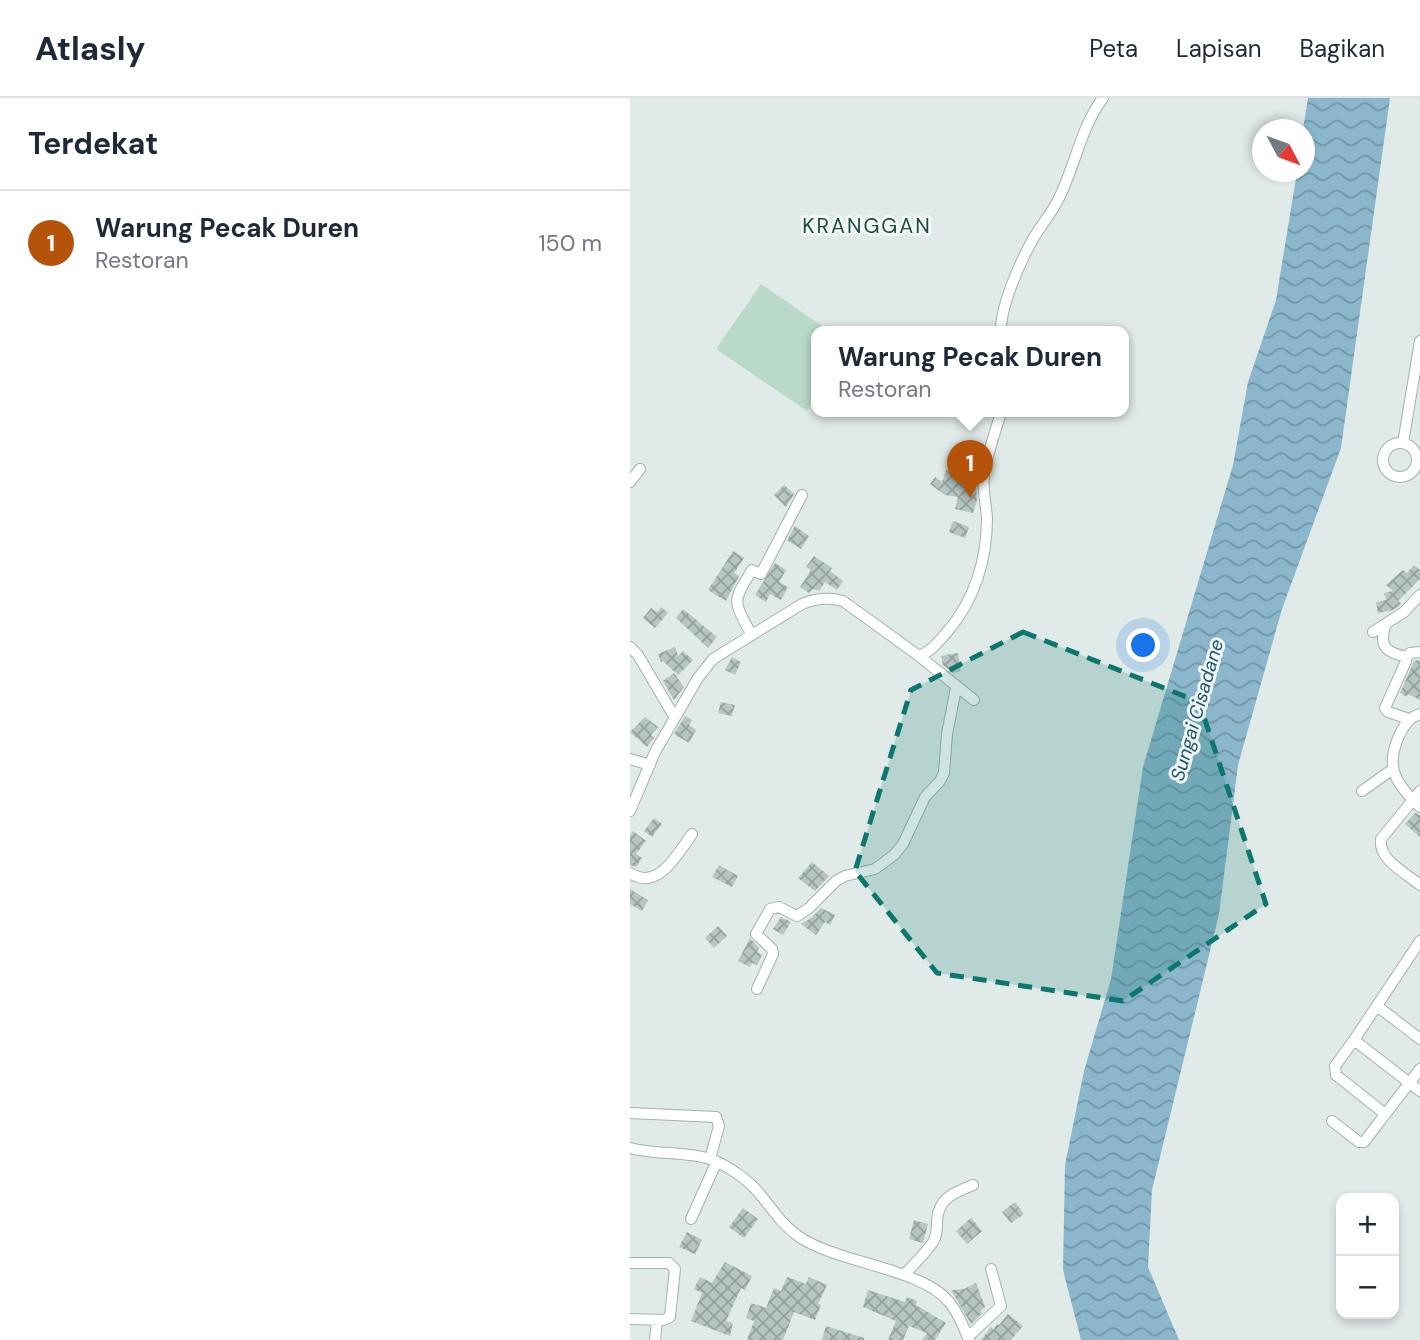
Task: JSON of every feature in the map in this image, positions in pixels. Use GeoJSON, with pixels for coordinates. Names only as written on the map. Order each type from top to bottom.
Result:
{"type":"FeatureCollection","features":[{"type":"Feature","properties":{"kind":"street"},"geometry":{"type":"LineString","coordinates":[[1001,326],[1002,316],[1018,271],[1033,238],[1059,198],[1101,101]]}},
{"type":"Feature","properties":{"kind":"street"},"geometry":{"type":"LineString","coordinates":[[1403,443],[1420,341]]}},
{"type":"Feature","properties":{"kind":"street"},"geometry":{"type":"LineString","coordinates":[[919,656],[931,649],[957,621],[974,590],[985,553],[987,515],[984,474],[1000,417]]}},
{"type":"Feature","properties":{"kind":"street"},"geometry":{"type":"LineString","coordinates":[[1394,443],[1403,443],[1414,450],[1418,463],[1413,471],[1396,477],[1388,473],[1383,466],[1382,456],[1386,448],[1394,443]]}},
{"type":"Feature","properties":{"kind":"street"},"geometry":{"type":"LineString","coordinates":[[630,482],[640,469]]}},
{"type":"Feature","properties":{"kind":"street"},"geometry":{"type":"LineString","coordinates":[[751,634],[736,604],[736,597],[752,570],[761,574],[802,495]]}},
{"type":"Feature","properties":{"kind":"street"},"geometry":{"type":"LineString","coordinates":[[1373,632],[1404,612],[1420,595]]}},
{"type":"Feature","properties":{"kind":"street"},"geometry":{"type":"LineString","coordinates":[[630,811],[675,718],[698,678],[713,659],[802,604],[829,598],[842,601],[919,656],[974,700]]}},
{"type":"Feature","properties":{"kind":"street"},"geometry":{"type":"LineString","coordinates":[[1385,626],[1381,638],[1387,649],[1392,654],[1406,657]]}},
{"type":"Feature","properties":{"kind":"street"},"geometry":{"type":"LineString","coordinates":[[630,647],[638,655],[675,718]]}},
{"type":"Feature","properties":{"kind":"street"},"geometry":{"type":"LineString","coordinates":[[1420,652],[1410,653],[1406,657],[1385,708],[1388,712],[1415,717],[1399,737],[1393,769],[1402,788],[1418,799],[1381,839],[1380,845],[1384,856],[1420,885]]}},
{"type":"Feature","properties":{"kind":"street"},"geometry":{"type":"LineString","coordinates":[[757,989],[773,954],[772,949],[756,934],[771,909],[779,907],[797,916],[836,881],[845,876],[875,869],[894,855],[902,844],[925,797],[944,773],[947,734],[956,688]]}},
{"type":"Feature","properties":{"kind":"street"},"geometry":{"type":"LineString","coordinates":[[630,759],[650,765]]}},
{"type":"Feature","properties":{"kind":"street"},"geometry":{"type":"LineString","coordinates":[[1362,791],[1393,769]]}},
{"type":"Feature","properties":{"kind":"street"},"geometry":{"type":"LineString","coordinates":[[630,873],[648,878],[659,874],[669,866],[692,834]]}},
{"type":"Feature","properties":{"kind":"street"},"geometry":{"type":"LineString","coordinates":[[1385,1114],[1336,1075],[1335,1066],[1420,941]]}},
{"type":"Feature","properties":{"kind":"street"},"geometry":{"type":"LineString","coordinates":[[1377,1006],[1420,1039]]}},
{"type":"Feature","properties":{"kind":"street"},"geometry":{"type":"LineString","coordinates":[[1354,1040],[1420,1091]]}},
{"type":"Feature","properties":{"kind":"street"},"geometry":{"type":"LineString","coordinates":[[1332,1121],[1361,1143],[1420,1069]]}},
{"type":"Feature","properties":{"kind":"street"},"geometry":{"type":"LineString","coordinates":[[630,1113],[716,1117],[719,1126],[713,1161],[691,1219]]}},
{"type":"Feature","properties":{"kind":"street"},"geometry":{"type":"LineString","coordinates":[[630,1148],[713,1161],[738,1175],[758,1191],[775,1216],[804,1240],[904,1275],[944,1296],[968,1339],[1001,1306],[991,1269]]}},
{"type":"Feature","properties":{"kind":"street"},"geometry":{"type":"LineString","coordinates":[[904,1275],[933,1242],[937,1216],[944,1199],[951,1193],[973,1185]]}},
{"type":"Feature","properties":{"kind":"street"},"geometry":{"type":"LineString","coordinates":[[630,1263],[670,1263],[675,1269],[670,1317],[657,1320],[630,1319]]}},
{"type":"Feature","properties":{"kind":"street"},"geometry":{"type":"LineString","coordinates":[[655,1340],[657,1320]]}},
{"type":"Feature","properties":{"kind":"highlighted area"},"geometry":{"type":"Polygon","coordinates":[[[1023,632],[1199,702],[1266,904],[1123,1001],[937,973],[855,871],[911,690],[1023,632]]]}},
{"type":"Feature","properties":{"kind":"green space"},"geometry":{"type":"Polygon","coordinates":[[[761,284],[822,326],[811,326],[811,406],[807,411],[716,349],[761,284]]]}},
{"type":"Feature","properties":{"kind":"water","name":"Sungai Cisadane"},"geometry":{"type":"Polygon","coordinates":[[[1308,98],[1390,98],[1341,448],[1282,609],[1238,765],[1219,914],[1152,1190],[1148,1267],[1179,1340],[1081,1340],[1063,1270],[1065,1165],[1084,1071],[1111,979],[1143,767],[1233,465],[1248,382],[1276,300],[1295,182],[1315,182],[1315,119],[1305,119],[1308,98]]]}},
{"type":"Feature","properties":{"kind":"building"},"geometry":{"type":"Polygon","coordinates":[[[972,462],[978,464],[974,488],[977,500],[973,513],[955,509],[958,497],[945,495],[930,484],[935,477],[942,482],[946,470],[960,475],[972,462]]]}},
{"type":"Feature","properties":{"kind":"building"},"geometry":{"type":"Polygon","coordinates":[[[784,485],[794,494],[786,507],[774,495],[784,485]]]}},
{"type":"Feature","properties":{"kind":"building"},"geometry":{"type":"Polygon","coordinates":[[[953,521],[969,527],[965,538],[949,532],[953,521]]]}},
{"type":"Feature","properties":{"kind":"building"},"geometry":{"type":"Polygon","coordinates":[[[795,526],[809,536],[801,549],[787,540],[795,526]]]}},
{"type":"Feature","properties":{"kind":"building"},"geometry":{"type":"Polygon","coordinates":[[[733,551],[744,558],[734,573],[739,576],[726,601],[708,590],[733,551]]]}},
{"type":"Feature","properties":{"kind":"building"},"geometry":{"type":"Polygon","coordinates":[[[814,556],[832,568],[830,571],[843,581],[837,590],[825,582],[819,591],[813,589],[809,593],[800,587],[811,570],[806,567],[814,556]]]}},
{"type":"Feature","properties":{"kind":"building"},"geometry":{"type":"Polygon","coordinates":[[[775,563],[786,570],[779,582],[788,587],[781,600],[770,594],[766,602],[755,595],[775,563]]]}},
{"type":"Feature","properties":{"kind":"building"},"geometry":{"type":"Polygon","coordinates":[[[1414,565],[1420,570],[1420,579],[1398,601],[1401,603],[1399,606],[1378,613],[1376,602],[1386,600],[1384,593],[1393,591],[1386,585],[1403,570],[1407,573],[1414,565]]]}},
{"type":"Feature","properties":{"kind":"building"},"geometry":{"type":"Polygon","coordinates":[[[661,607],[668,613],[655,628],[643,618],[651,608],[657,612],[661,607]]]}},
{"type":"Feature","properties":{"kind":"building"},"geometry":{"type":"Polygon","coordinates":[[[683,609],[717,637],[708,648],[676,618],[683,609]]]}},
{"type":"Feature","properties":{"kind":"building"},"geometry":{"type":"Polygon","coordinates":[[[675,647],[678,656],[683,651],[693,660],[678,675],[661,662],[658,654],[675,647]]]}},
{"type":"Feature","properties":{"kind":"building"},"geometry":{"type":"Polygon","coordinates":[[[958,653],[961,671],[953,673],[943,665],[941,656],[958,653]]]}},
{"type":"Feature","properties":{"kind":"building"},"geometry":{"type":"Polygon","coordinates":[[[732,657],[741,662],[735,675],[725,670],[732,657]]]}},
{"type":"Feature","properties":{"kind":"building"},"geometry":{"type":"Polygon","coordinates":[[[1418,660],[1420,700],[1400,693],[1414,661],[1418,660]]]}},
{"type":"Feature","properties":{"kind":"building"},"geometry":{"type":"Polygon","coordinates":[[[674,673],[684,687],[674,700],[663,681],[674,673]]]}},
{"type":"Feature","properties":{"kind":"building"},"geometry":{"type":"Polygon","coordinates":[[[721,702],[735,705],[732,716],[718,713],[721,702]]]}},
{"type":"Feature","properties":{"kind":"building"},"geometry":{"type":"Polygon","coordinates":[[[685,716],[692,720],[689,725],[696,730],[689,743],[674,734],[685,716]]]}},
{"type":"Feature","properties":{"kind":"building"},"geometry":{"type":"Polygon","coordinates":[[[645,717],[658,727],[651,735],[654,738],[647,747],[630,732],[645,717]]]}},
{"type":"Feature","properties":{"kind":"building"},"geometry":{"type":"Polygon","coordinates":[[[1415,813],[1420,815],[1420,837],[1405,824],[1415,813]]]}},
{"type":"Feature","properties":{"kind":"building"},"geometry":{"type":"Polygon","coordinates":[[[654,818],[662,824],[652,837],[644,831],[654,818]]]}},
{"type":"Feature","properties":{"kind":"building"},"geometry":{"type":"Polygon","coordinates":[[[633,831],[646,841],[636,854],[642,858],[636,867],[630,865],[630,836],[633,831]]]}},
{"type":"Feature","properties":{"kind":"building"},"geometry":{"type":"Polygon","coordinates":[[[812,862],[829,876],[815,891],[798,878],[812,862]]]}},
{"type":"Feature","properties":{"kind":"building"},"geometry":{"type":"Polygon","coordinates":[[[719,865],[738,876],[732,887],[712,877],[719,865]]]}},
{"type":"Feature","properties":{"kind":"building"},"geometry":{"type":"Polygon","coordinates":[[[630,889],[648,900],[642,911],[630,904],[630,889]]]}},
{"type":"Feature","properties":{"kind":"building"},"geometry":{"type":"Polygon","coordinates":[[[821,908],[835,915],[830,925],[825,922],[816,935],[801,924],[821,908]]]}},
{"type":"Feature","properties":{"kind":"building"},"geometry":{"type":"Polygon","coordinates":[[[781,917],[791,922],[783,935],[773,929],[781,917]]]}},
{"type":"Feature","properties":{"kind":"building"},"geometry":{"type":"Polygon","coordinates":[[[718,926],[727,936],[714,948],[705,938],[718,926]]]}},
{"type":"Feature","properties":{"kind":"building"},"geometry":{"type":"Polygon","coordinates":[[[750,938],[759,948],[757,952],[762,955],[757,965],[752,963],[750,967],[738,961],[750,938]]]}},
{"type":"Feature","properties":{"kind":"building"},"geometry":{"type":"Polygon","coordinates":[[[1015,1202],[1024,1214],[1011,1223],[1002,1212],[1015,1202]]]}},
{"type":"Feature","properties":{"kind":"building"},"geometry":{"type":"Polygon","coordinates":[[[743,1208],[758,1219],[744,1238],[729,1227],[743,1208]]]}},
{"type":"Feature","properties":{"kind":"building"},"geometry":{"type":"Polygon","coordinates":[[[971,1218],[982,1231],[967,1244],[956,1231],[971,1218]]]}},
{"type":"Feature","properties":{"kind":"building"},"geometry":{"type":"Polygon","coordinates":[[[914,1220],[928,1224],[923,1243],[909,1239],[914,1220]]]}},
{"type":"Feature","properties":{"kind":"building"},"geometry":{"type":"Polygon","coordinates":[[[687,1232],[702,1240],[695,1254],[679,1247],[687,1232]]]}},
{"type":"Feature","properties":{"kind":"building"},"geometry":{"type":"Polygon","coordinates":[[[725,1262],[752,1276],[745,1290],[741,1288],[726,1321],[733,1323],[730,1336],[691,1321],[702,1293],[694,1289],[700,1277],[712,1283],[725,1262]]]}},
{"type":"Feature","properties":{"kind":"building"},"geometry":{"type":"Polygon","coordinates":[[[787,1277],[806,1284],[809,1277],[827,1285],[818,1304],[821,1305],[815,1320],[794,1312],[783,1340],[747,1340],[754,1321],[746,1318],[751,1303],[766,1308],[774,1288],[781,1291],[787,1277]]]}},
{"type":"Feature","properties":{"kind":"building"},"geometry":{"type":"Polygon","coordinates":[[[976,1283],[985,1307],[971,1324],[951,1290],[964,1289],[976,1283]]]}},
{"type":"Feature","properties":{"kind":"building"},"geometry":{"type":"Polygon","coordinates":[[[868,1290],[905,1302],[907,1297],[917,1301],[916,1305],[946,1323],[935,1340],[922,1340],[927,1333],[909,1326],[903,1340],[888,1340],[896,1321],[863,1307],[868,1290]]]}},
{"type":"Feature","properties":{"kind":"building"},"geometry":{"type":"Polygon","coordinates":[[[1008,1314],[1023,1326],[1011,1340],[981,1340],[991,1327],[993,1330],[1008,1314]]]}},
{"type":"Feature","properties":{"kind":"building"},"geometry":{"type":"Polygon","coordinates":[[[826,1326],[864,1338],[864,1340],[822,1340],[826,1326]]]}},
{"type":"Feature","properties":{"kind":"place","name":"Warung Pecak Duren"},"geometry":{"type":"Point","coordinates":[970,498]}},
{"type":"Feature","properties":{"kind":"district","name":"KRANGGAN"},"geometry":{"type":"Point","coordinates":[867,226]}}]}
